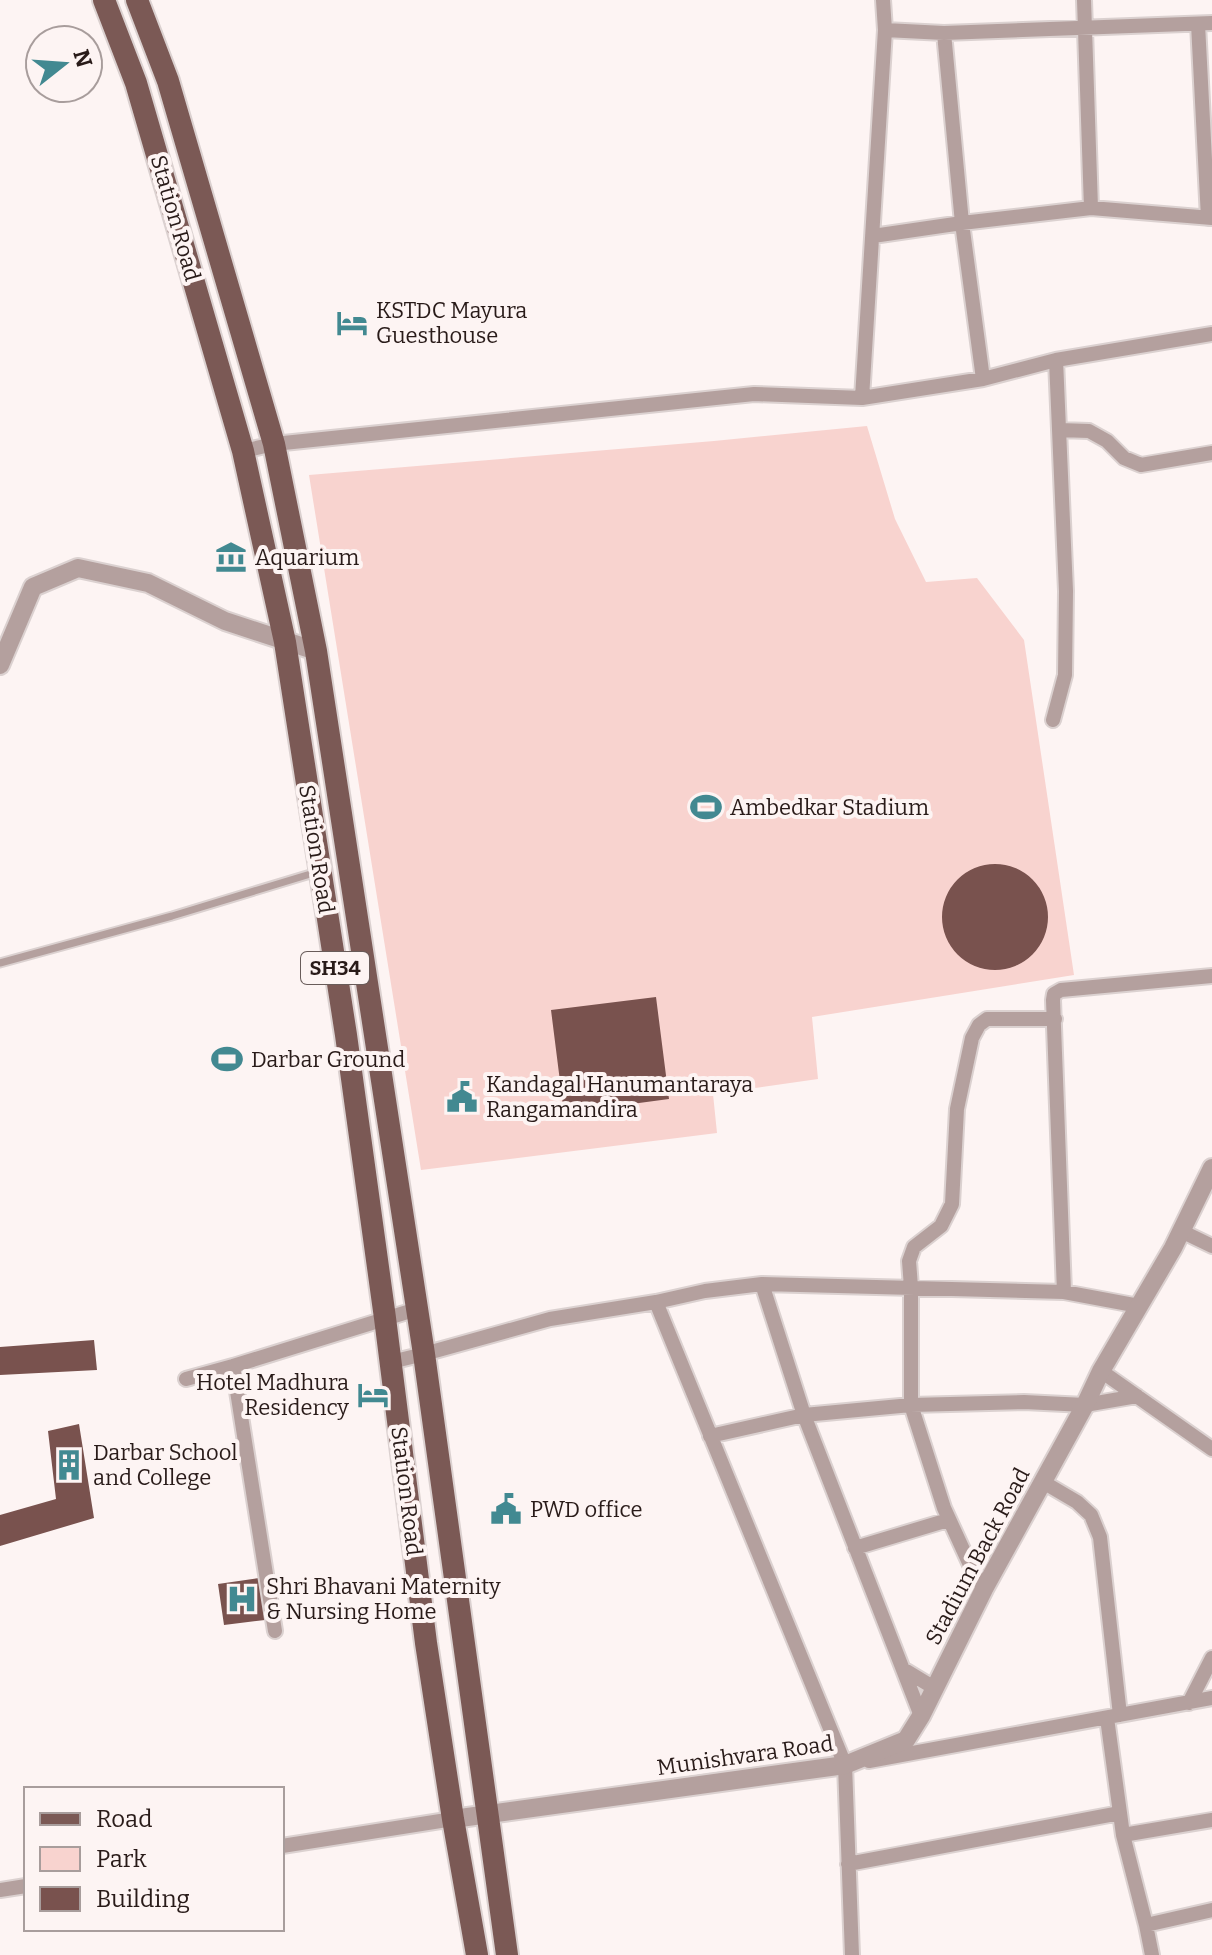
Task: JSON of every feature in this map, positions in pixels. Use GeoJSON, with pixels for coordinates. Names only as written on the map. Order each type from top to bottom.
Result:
{"type":"FeatureCollection","features":[{"type":"Feature","properties":{"kind":"main road","name":"Station Road"},"geometry":{"type":"LineString","coordinates":[[104,0],[136,83],[243,451],[285,642],[346,1035],[426,1643],[477,1955]]}},
{"type":"Feature","properties":{"kind":"main road","name":"Station Road"},"geometry":{"type":"LineString","coordinates":[[137,0],[168,81],[274,444],[316,651],[424,1354],[507,1955]]}},
{"type":"Feature","properties":{"kind":"street"},"geometry":{"type":"LineString","coordinates":[[862,398],[885,30],[883,0]]}},
{"type":"Feature","properties":{"kind":"street"},"geometry":{"type":"LineString","coordinates":[[1084,0],[1091,208]]}},
{"type":"Feature","properties":{"kind":"street"},"geometry":{"type":"LineString","coordinates":[[873,236],[1091,208],[1210,218],[1205,24],[944,33],[885,30]]}},
{"type":"Feature","properties":{"kind":"street"},"geometry":{"type":"LineString","coordinates":[[944,33],[962,223],[983,379]]}},
{"type":"Feature","properties":{"kind":"street"},"geometry":{"type":"LineString","coordinates":[[243,451],[274,444],[754,394],[862,398],[983,379],[1056,360],[1212,334]]}},
{"type":"Feature","properties":{"kind":"street"},"geometry":{"type":"LineString","coordinates":[[1053,720],[1065,675],[1066,591],[1056,360]]}},
{"type":"Feature","properties":{"kind":"street"},"geometry":{"type":"LineString","coordinates":[[1059,430],[1089,431],[1107,441],[1124,458],[1141,465],[1212,453]]}},
{"type":"Feature","properties":{"kind":"street"},"geometry":{"type":"LineString","coordinates":[[0,665],[33,587],[78,568],[148,583],[225,621],[316,651]]}},
{"type":"Feature","properties":{"kind":"street"},"geometry":{"type":"LineString","coordinates":[[1064,1292],[1054,994],[1061,990],[1212,976]]}},
{"type":"Feature","properties":{"kind":"street"},"geometry":{"type":"LineString","coordinates":[[984,1589],[948,1520],[911,1405],[909,1261],[914,1247],[941,1226],[952,1204],[957,1109],[972,1038],[979,1025],[987,1019],[1055,1019]]}},
{"type":"Feature","properties":{"kind":"street","name":"Stadium Back Road"},"geometry":{"type":"LineString","coordinates":[[845,1765],[906,1740],[921,1716],[984,1589],[1101,1371],[1181,1231],[1212,1168]]}},
{"type":"Feature","properties":{"kind":"street"},"geometry":{"type":"LineString","coordinates":[[1181,1231],[1212,1246]]}},
{"type":"Feature","properties":{"kind":"street"},"geometry":{"type":"LineString","coordinates":[[762,1284],[804,1415],[921,1716]]}},
{"type":"Feature","properties":{"kind":"street"},"geometry":{"type":"LineString","coordinates":[[391,1362],[550,1319],[762,1284],[1064,1292],[1139,1306]]}},
{"type":"Feature","properties":{"kind":"street"},"geometry":{"type":"LineString","coordinates":[[656,1302],[845,1765],[852,1955]]}},
{"type":"Feature","properties":{"kind":"street"},"geometry":{"type":"LineString","coordinates":[[186,1379],[417,1309]]}},
{"type":"Feature","properties":{"kind":"street"},"geometry":{"type":"LineString","coordinates":[[233,1366],[275,1631]]}},
{"type":"Feature","properties":{"kind":"street"},"geometry":{"type":"LineString","coordinates":[[1101,1371],[1212,1449]]}},
{"type":"Feature","properties":{"kind":"street"},"geometry":{"type":"LineString","coordinates":[[710,1436],[804,1415],[911,1405],[1024,1402],[1085,1405],[1137,1396]]}},
{"type":"Feature","properties":{"kind":"street"},"geometry":{"type":"LineString","coordinates":[[1043,1482],[1077,1502],[1091,1515],[1100,1537],[1120,1813],[1152,1955]]}},
{"type":"Feature","properties":{"kind":"street"},"geometry":{"type":"LineString","coordinates":[[855,1548],[948,1520]]}},
{"type":"Feature","properties":{"kind":"street"},"geometry":{"type":"LineString","coordinates":[[1189,1703],[1212,1658]]}},
{"type":"Feature","properties":{"kind":"street"},"geometry":{"type":"LineString","coordinates":[[903,1669],[936,1689]]}},
{"type":"Feature","properties":{"kind":"street","name":"Munishvara Road"},"geometry":{"type":"LineString","coordinates":[[284,1846],[487,1814],[845,1765],[1212,1698]]}},
{"type":"Feature","properties":{"kind":"street"},"geometry":{"type":"LineString","coordinates":[[848,1864],[1120,1813]]}},
{"type":"Feature","properties":{"kind":"street"},"geometry":{"type":"LineString","coordinates":[[1123,1835],[1212,1820]]}},
{"type":"Feature","properties":{"kind":"street"},"geometry":{"type":"LineString","coordinates":[[0,1890],[24,1886]]}},
{"type":"Feature","properties":{"kind":"street"},"geometry":{"type":"LineString","coordinates":[[1146,1925],[1212,1910]]}},
{"type":"Feature","properties":{"kind":"lane"},"geometry":{"type":"LineString","coordinates":[[0,963],[320,871]]}},
{"type":"Feature","properties":{"kind":"green space","name":"Ambedkar Stadium"},"geometry":{"type":"Polygon","coordinates":[[[867,426],[895,519],[926,582],[977,578],[1024,640],[1074,975],[812,1017],[818,1079],[713,1094],[717,1133],[421,1170],[309,475],[867,426]]]}},
{"type":"Feature","properties":{"kind":"building"},"geometry":{"type":"Polygon","coordinates":[[[995,864],[1015,868],[1032,880],[1044,897],[1048,917],[1044,937],[1032,954],[1015,966],[995,970],[975,966],[958,954],[946,937],[942,917],[946,897],[958,880],[975,868],[995,864]]]}},
{"type":"Feature","properties":{"kind":"building"},"geometry":{"type":"Polygon","coordinates":[[[656,997],[669,1099],[564,1113],[551,1010],[656,997]]]}},
{"type":"Feature","properties":{"kind":"building"},"geometry":{"type":"Polygon","coordinates":[[[94,1340],[97,1370],[0,1375],[0,1347],[94,1340]]]}},
{"type":"Feature","properties":{"kind":"building","name":"Darbar School and College"},"geometry":{"type":"Polygon","coordinates":[[[79,1424],[94,1518],[0,1546],[0,1515],[56,1499],[48,1431],[79,1424]]]}},
{"type":"Feature","properties":{"kind":"building"},"geometry":{"type":"Polygon","coordinates":[[[259,1578],[265,1620],[224,1625],[218,1584],[259,1578]]]}},
{"type":"Feature","properties":{"kind":"place","name":"KSTDC Mayura Guesthouse"},"geometry":{"type":"Point","coordinates":[352,323]}},
{"type":"Feature","properties":{"kind":"place","name":"Aquarium"},"geometry":{"type":"Point","coordinates":[231,557]}},
{"type":"Feature","properties":{"kind":"place","name":"Ambedkar Stadium"},"geometry":{"type":"Point","coordinates":[706,807]}},
{"type":"Feature","properties":{"kind":"place","name":"Darbar Ground"},"geometry":{"type":"Point","coordinates":[227,1059]}},
{"type":"Feature","properties":{"kind":"place","name":"Kandagal Hanumantaraya Rangamandira"},"geometry":{"type":"Point","coordinates":[462,1097]}},
{"type":"Feature","properties":{"kind":"place","name":"Hotel Madhura Residency"},"geometry":{"type":"Point","coordinates":[373,1395]}},
{"type":"Feature","properties":{"kind":"place","name":"Darbar School and College"},"geometry":{"type":"Point","coordinates":[69,1465]}},
{"type":"Feature","properties":{"kind":"place","name":"PWD office"},"geometry":{"type":"Point","coordinates":[506,1509]}},
{"type":"Feature","properties":{"kind":"place","name":"Shri Bhavani Maternity & Nursing Home"},"geometry":{"type":"Point","coordinates":[242,1599]}}]}
